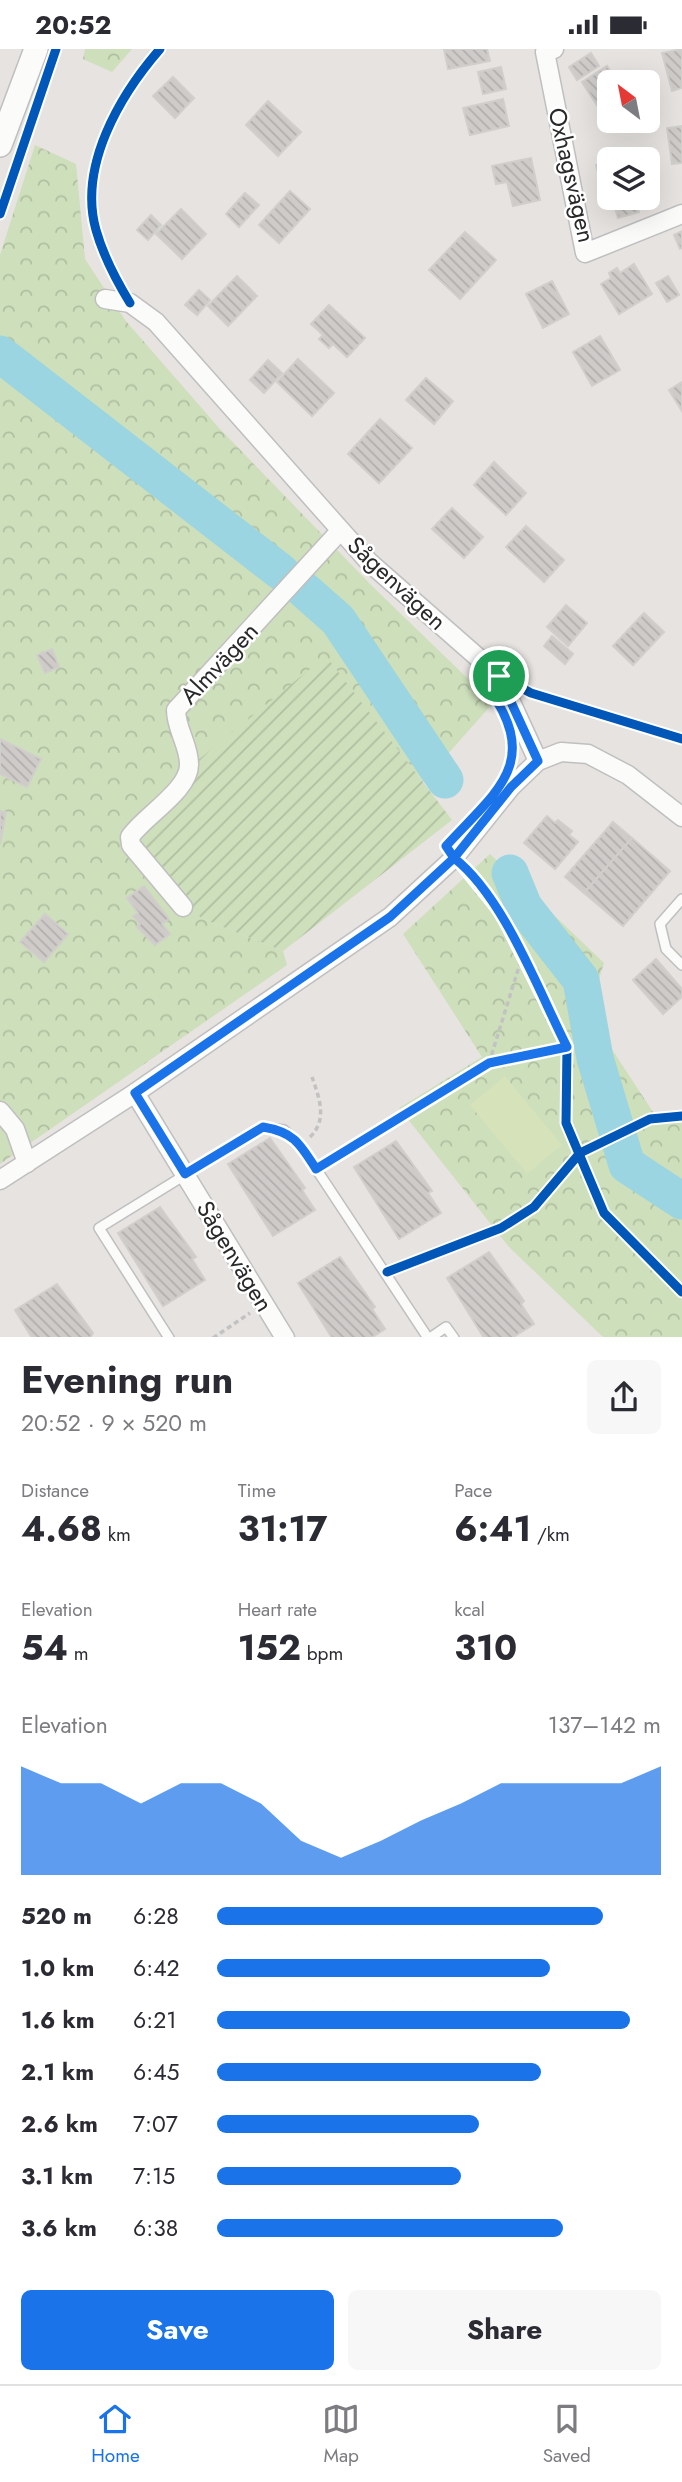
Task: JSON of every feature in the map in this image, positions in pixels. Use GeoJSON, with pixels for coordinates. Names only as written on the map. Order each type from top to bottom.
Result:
{"type":"FeatureCollection","features":[{"type":"Feature","properties":{"kind":"main road"},"geometry":{"type":"LineString","coordinates":[[0,145],[36,49]]}},
{"type":"Feature","properties":{"kind":"street","name":"Oxhagsvägen"},"geometry":{"type":"LineString","coordinates":[[554,49],[545,52],[585,253],[682,214]]}},
{"type":"Feature","properties":{"kind":"street","name":"Sågenvägen"},"geometry":{"type":"LineString","coordinates":[[105,299],[130,303],[156,322],[369,562],[499,676],[538,761]]}},
{"type":"Feature","properties":{"kind":"street","name":"Almvägen"},"geometry":{"type":"LineString","coordinates":[[183,907],[131,845],[130,837],[181,785],[189,770],[190,760],[176,721],[176,710],[340,531]]}},
{"type":"Feature","properties":{"kind":"street"},"geometry":{"type":"LineString","coordinates":[[0,1180],[135,1093],[390,917],[454,858],[511,787],[538,761],[561,752],[588,754],[628,775],[682,817]]}},
{"type":"Feature","properties":{"kind":"street","name":"Sågenvägen"},"geometry":{"type":"LineString","coordinates":[[135,1093],[284,1337]]}},
{"type":"Feature","properties":{"kind":"street"},"geometry":{"type":"LineString","coordinates":[[0,1111],[15,1129],[27,1163]]}},
{"type":"Feature","properties":{"kind":"lane"},"geometry":{"type":"LineString","coordinates":[[682,899],[660,924],[666,949],[682,965]]}},
{"type":"Feature","properties":{"kind":"lane"},"geometry":{"type":"LineString","coordinates":[[168,1337],[99,1228],[263,1127],[285,1130],[301,1146],[428,1337]]}},
{"type":"Feature","properties":{"kind":"lane"},"geometry":{"type":"LineString","coordinates":[[431,1337],[446,1327],[453,1337]]}},
{"type":"Feature","properties":{"kind":"path"},"geometry":{"type":"LineString","coordinates":[[516,946],[527,968]]}},
{"type":"Feature","properties":{"kind":"path"},"geometry":{"type":"LineString","coordinates":[[489,1063],[522,957]]}},
{"type":"Feature","properties":{"kind":"path"},"geometry":{"type":"LineString","coordinates":[[561,1036],[567,1047],[567,1060]]}},
{"type":"Feature","properties":{"kind":"path"},"geometry":{"type":"LineString","coordinates":[[316,1169],[489,1063],[567,1047]]}},
{"type":"Feature","properties":{"kind":"path"},"geometry":{"type":"LineString","coordinates":[[301,1146],[318,1129],[321,1112],[312,1077]]}},
{"type":"Feature","properties":{"kind":"path"},"geometry":{"type":"LineString","coordinates":[[214,1337],[264,1304]]}},
{"type":"Feature","properties":{"kind":"green space"},"geometry":{"type":"Polygon","coordinates":[[[85,49],[132,49],[112,72],[83,59],[85,49]]]}},
{"type":"Feature","properties":{"kind":"green space"},"geometry":{"type":"Polygon","coordinates":[[[35,145],[76,164],[85,259],[125,320],[219,428],[372,586],[493,703],[423,782],[326,657],[195,778],[186,795],[150,824],[201,918],[283,951],[287,965],[0,1164],[0,255],[35,145]]]}},
{"type":"Feature","properties":{"kind":"green space"},"geometry":{"type":"Polygon","coordinates":[[[326,656],[452,820],[283,951],[201,918],[143,843],[157,820],[189,788],[197,761],[326,656]]]}},
{"type":"Feature","properties":{"kind":"green space"},"geometry":{"type":"Polygon","coordinates":[[[490,854],[604,963],[588,1013],[653,1112],[682,1112],[682,1337],[603,1337],[509,1247],[399,1108],[482,1057],[403,934],[490,854]]]}},
{"type":"Feature","properties":{"kind":"green space"},"geometry":{"type":"Polygon","coordinates":[[[505,1076],[562,1145],[527,1174],[470,1105],[505,1076]]]}},
{"type":"Feature","properties":{"kind":"building"},"geometry":{"type":"Polygon","coordinates":[[[444,49],[487,49],[490,61],[448,69],[444,49]]]}},
{"type":"Feature","properties":{"kind":"building"},"geometry":{"type":"Polygon","coordinates":[[[682,49],[682,88],[672,91],[662,53],[682,49]]]}},
{"type":"Feature","properties":{"kind":"building"},"geometry":{"type":"Polygon","coordinates":[[[591,53],[599,66],[577,80],[569,67],[591,53]]]}},
{"type":"Feature","properties":{"kind":"building"},"geometry":{"type":"Polygon","coordinates":[[[501,67],[506,89],[483,94],[478,72],[501,67]]]}},
{"type":"Feature","properties":{"kind":"building"},"geometry":{"type":"Polygon","coordinates":[[[597,72],[597,105],[582,82],[597,72]]]}},
{"type":"Feature","properties":{"kind":"building"},"geometry":{"type":"Polygon","coordinates":[[[173,77],[194,98],[175,118],[153,96],[173,77]]]}},
{"type":"Feature","properties":{"kind":"building"},"geometry":{"type":"Polygon","coordinates":[[[503,99],[509,126],[470,135],[463,108],[503,99]]]}},
{"type":"Feature","properties":{"kind":"building"},"geometry":{"type":"Polygon","coordinates":[[[268,101],[301,132],[278,156],[246,125],[268,101]]]}},
{"type":"Feature","properties":{"kind":"building"},"geometry":{"type":"Polygon","coordinates":[[[682,126],[682,163],[672,164],[667,128],[682,126]]]}},
{"type":"Feature","properties":{"kind":"building"},"geometry":{"type":"Polygon","coordinates":[[[531,158],[540,200],[513,206],[507,182],[496,184],[492,166],[531,158]]]}},
{"type":"Feature","properties":{"kind":"building"},"geometry":{"type":"Polygon","coordinates":[[[290,191],[310,209],[279,243],[259,225],[290,191]]]}},
{"type":"Feature","properties":{"kind":"building"},"geometry":{"type":"Polygon","coordinates":[[[245,193],[259,205],[239,227],[226,214],[245,193]]]}},
{"type":"Feature","properties":{"kind":"building"},"geometry":{"type":"Polygon","coordinates":[[[181,209],[206,234],[182,259],[156,234],[181,209]]]}},
{"type":"Feature","properties":{"kind":"building"},"geometry":{"type":"Polygon","coordinates":[[[616,210],[638,210],[639,212],[618,218],[616,210]]]}},
{"type":"Feature","properties":{"kind":"building"},"geometry":{"type":"Polygon","coordinates":[[[151,215],[161,225],[148,240],[137,230],[151,215]]]}},
{"type":"Feature","properties":{"kind":"building"},"geometry":{"type":"Polygon","coordinates":[[[682,231],[682,248],[680,249],[674,235],[682,231]]]}},
{"type":"Feature","properties":{"kind":"building"},"geometry":{"type":"Polygon","coordinates":[[[465,232],[496,260],[460,299],[429,270],[465,232]]]}},
{"type":"Feature","properties":{"kind":"building"},"geometry":{"type":"Polygon","coordinates":[[[634,264],[652,294],[619,314],[601,284],[611,278],[609,273],[617,268],[620,273],[634,264]]]}},
{"type":"Feature","properties":{"kind":"building"},"geometry":{"type":"Polygon","coordinates":[[[237,276],[257,296],[228,326],[208,306],[237,276]]]}},
{"type":"Feature","properties":{"kind":"building"},"geometry":{"type":"Polygon","coordinates":[[[668,276],[679,295],[667,302],[656,283],[668,276]]]}},
{"type":"Feature","properties":{"kind":"building"},"geometry":{"type":"Polygon","coordinates":[[[552,281],[569,314],[543,328],[526,294],[552,281]]]}},
{"type":"Feature","properties":{"kind":"building"},"geometry":{"type":"Polygon","coordinates":[[[199,290],[210,300],[197,315],[185,305],[199,290]]]}},
{"type":"Feature","properties":{"kind":"building"},"geometry":{"type":"Polygon","coordinates":[[[329,305],[365,338],[347,357],[333,344],[329,348],[319,339],[323,335],[311,324],[329,305]]]}},
{"type":"Feature","properties":{"kind":"building"},"geometry":{"type":"Polygon","coordinates":[[[600,336],[620,370],[592,386],[573,352],[600,336]]]}},
{"type":"Feature","properties":{"kind":"building"},"geometry":{"type":"Polygon","coordinates":[[[298,359],[334,393],[312,416],[277,382],[298,359]]]}},
{"type":"Feature","properties":{"kind":"building"},"geometry":{"type":"Polygon","coordinates":[[[268,360],[282,373],[264,393],[250,380],[268,360]]]}},
{"type":"Feature","properties":{"kind":"building"},"geometry":{"type":"Polygon","coordinates":[[[426,378],[453,401],[434,424],[406,400],[426,378]]]}},
{"type":"Feature","properties":{"kind":"building"},"geometry":{"type":"Polygon","coordinates":[[[682,382],[682,411],[669,390],[682,382]]]}},
{"type":"Feature","properties":{"kind":"building"},"geometry":{"type":"Polygon","coordinates":[[[380,419],[412,448],[379,483],[348,454],[380,419]]]}},
{"type":"Feature","properties":{"kind":"building"},"geometry":{"type":"Polygon","coordinates":[[[494,462],[526,493],[506,515],[474,485],[494,462]]]}},
{"type":"Feature","properties":{"kind":"building"},"geometry":{"type":"Polygon","coordinates":[[[452,508],[483,537],[464,558],[432,529],[452,508]]]}},
{"type":"Feature","properties":{"kind":"building"},"geometry":{"type":"Polygon","coordinates":[[[526,526],[564,560],[544,582],[506,547],[526,526]]]}},
{"type":"Feature","properties":{"kind":"building"},"geometry":{"type":"Polygon","coordinates":[[[566,605],[587,623],[568,646],[547,627],[566,605]]]}},
{"type":"Feature","properties":{"kind":"building"},"geometry":{"type":"Polygon","coordinates":[[[644,613],[664,632],[633,665],[613,646],[644,613]]]}},
{"type":"Feature","properties":{"kind":"building"},"geometry":{"type":"Polygon","coordinates":[[[552,636],[573,654],[565,664],[544,646],[552,636]]]}},
{"type":"Feature","properties":{"kind":"building"},"geometry":{"type":"Polygon","coordinates":[[[52,649],[59,667],[45,673],[37,655],[52,649]]]}},
{"type":"Feature","properties":{"kind":"building"},"geometry":{"type":"Polygon","coordinates":[[[0,739],[41,759],[27,787],[0,774],[0,739]]]}},
{"type":"Feature","properties":{"kind":"building"},"geometry":{"type":"Polygon","coordinates":[[[0,811],[6,812],[0,844],[0,811]]]}},
{"type":"Feature","properties":{"kind":"building"},"geometry":{"type":"Polygon","coordinates":[[[547,816],[555,823],[558,820],[572,831],[569,835],[578,842],[555,869],[524,843],[547,816]]]}},
{"type":"Feature","properties":{"kind":"building"},"geometry":{"type":"Polygon","coordinates":[[[613,822],[632,838],[584,893],[565,877],[613,822]]]}},
{"type":"Feature","properties":{"kind":"building"},"geometry":{"type":"Polygon","coordinates":[[[632,838],[670,871],[623,926],[584,893],[632,838]]]}},
{"type":"Feature","properties":{"kind":"building"},"geometry":{"type":"Polygon","coordinates":[[[144,886],[169,919],[162,924],[170,934],[155,945],[137,927],[140,924],[133,916],[138,913],[127,898],[144,886]]]}},
{"type":"Feature","properties":{"kind":"building"},"geometry":{"type":"Polygon","coordinates":[[[45,914],[68,934],[44,962],[20,942],[45,914]]]}},
{"type":"Feature","properties":{"kind":"building"},"geometry":{"type":"Polygon","coordinates":[[[656,959],[682,989],[682,997],[663,1014],[633,980],[656,959]]]}},
{"type":"Feature","properties":{"kind":"building"},"geometry":{"type":"Polygon","coordinates":[[[270,1138],[305,1188],[302,1190],[315,1210],[273,1236],[228,1164],[270,1138]]]}},
{"type":"Feature","properties":{"kind":"building"},"geometry":{"type":"Polygon","coordinates":[[[396,1141],[432,1191],[428,1193],[441,1213],[399,1239],[354,1167],[396,1141]]]}},
{"type":"Feature","properties":{"kind":"building"},"geometry":{"type":"Polygon","coordinates":[[[160,1207],[196,1257],[192,1259],[205,1280],[163,1306],[118,1233],[160,1207]]]}},
{"type":"Feature","properties":{"kind":"building"},"geometry":{"type":"Polygon","coordinates":[[[489,1252],[524,1301],[521,1304],[534,1324],[514,1337],[483,1337],[447,1278],[489,1252]]]}},
{"type":"Feature","properties":{"kind":"building"},"geometry":{"type":"Polygon","coordinates":[[[340,1257],[375,1307],[372,1309],[385,1329],[373,1337],[331,1337],[298,1283],[340,1257]]]}},
{"type":"Feature","properties":{"kind":"building"},"geometry":{"type":"Polygon","coordinates":[[[57,1284],[93,1333],[91,1337],[31,1337],[15,1310],[57,1284]]]}},
{"type":"Feature","properties":{"kind":"waterway"},"geometry":{"type":"LineString","coordinates":[[0,354],[281,572]]}},
{"type":"Feature","properties":{"kind":"waterway"},"geometry":{"type":"LineString","coordinates":[[304,590],[338,620],[445,780]]}},
{"type":"Feature","properties":{"kind":"waterway"},"geometry":{"type":"LineString","coordinates":[[510,873],[524,907],[581,980],[595,1058],[627,1165],[682,1201]]}},
{"type":"Feature","properties":{"kind":"cycle path"},"geometry":{"type":"LineString","coordinates":[[0,214],[56,49]]}},
{"type":"Feature","properties":{"kind":"cycle path"},"geometry":{"type":"LineString","coordinates":[[130,303],[110,267],[96,230],[92,206],[93,181],[106,133],[117,110],[160,49]]}},
{"type":"Feature","properties":{"kind":"cycle path"},"geometry":{"type":"LineString","coordinates":[[682,739],[531,693],[499,676],[489,689],[504,715],[512,738],[512,757],[506,775],[495,792],[446,846],[501,914],[567,1047],[566,1123],[604,1213],[682,1292]]}},
{"type":"Feature","properties":{"kind":"cycle path"},"geometry":{"type":"LineString","coordinates":[[387,1272],[501,1228],[534,1207],[580,1153],[650,1119],[682,1116]]}},
{"type":"Feature","properties":{"kind":"route"},"geometry":{"type":"LineString","coordinates":[[499,676],[489,689],[502,708],[509,725],[512,762],[503,785],[446,846],[454,858],[390,917],[135,1093],[185,1174],[263,1127],[285,1130],[301,1146],[316,1169],[489,1063],[567,1047],[501,914],[467,868],[454,858],[511,787],[538,761],[499,676]]}}]}
